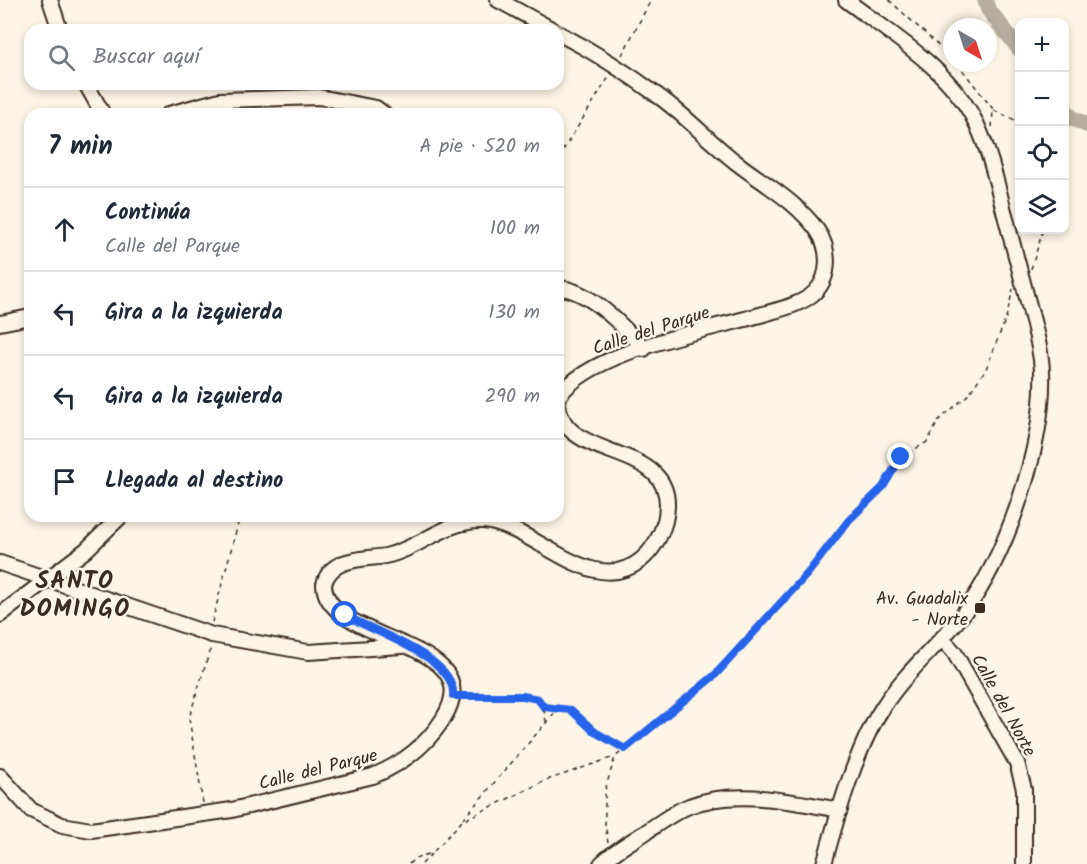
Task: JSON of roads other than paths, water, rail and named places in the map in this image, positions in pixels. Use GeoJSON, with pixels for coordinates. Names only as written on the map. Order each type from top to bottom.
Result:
{"type":"FeatureCollection","features":[{"type":"Feature","properties":{"kind":"street"},"geometry":{"type":"LineString","coordinates":[[50,0],[58,24]]}},
{"type":"Feature","properties":{"kind":"street"},"geometry":{"type":"LineString","coordinates":[[498,0],[542,24]]}},
{"type":"Feature","properties":{"kind":"street"},"geometry":{"type":"LineString","coordinates":[[824,864],[840,810],[869,732],[882,708],[895,688],[942,639],[964,612],[987,576],[1009,530],[1023,487],[1042,394],[1040,350],[983,138],[957,93],[929,63],[846,0]]}},
{"type":"Feature","properties":{"kind":"street","name":"Calle del Parque"},"geometry":{"type":"LineString","coordinates":[[564,37],[661,98],[736,162],[798,210],[818,231],[827,267],[823,281],[814,293],[797,302],[644,349],[582,373],[564,389]]}},
{"type":"Feature","properties":{"kind":"street"},"geometry":{"type":"LineString","coordinates":[[89,90],[100,108]]}},
{"type":"Feature","properties":{"kind":"street"},"geometry":{"type":"LineString","coordinates":[[191,108],[220,100],[319,98],[376,108]]}},
{"type":"Feature","properties":{"kind":"street"},"geometry":{"type":"LineString","coordinates":[[564,290],[585,297],[622,324],[644,349]]}},
{"type":"Feature","properties":{"kind":"street"},"geometry":{"type":"LineString","coordinates":[[0,323],[24,318]]}},
{"type":"Feature","properties":{"kind":"street","name":"Calle del Parque"},"geometry":{"type":"LineString","coordinates":[[480,522],[504,526],[600,572],[624,571],[646,556],[660,535],[665,520],[666,505],[661,484],[647,465],[582,440],[564,420]]}},
{"type":"Feature","properties":{"kind":"street"},"geometry":{"type":"LineString","coordinates":[[0,615],[86,550],[115,522]]}},
{"type":"Feature","properties":{"kind":"street","name":"Calle del Parque"},"geometry":{"type":"LineString","coordinates":[[0,776],[31,810],[62,825],[91,830],[204,814],[373,776],[390,770],[417,751],[449,709],[453,696],[452,681],[441,668],[352,620],[331,604],[326,596],[324,584],[335,566],[350,561],[396,554],[452,527],[470,522]]}},
{"type":"Feature","properties":{"kind":"street"},"geometry":{"type":"LineString","coordinates":[[0,563],[212,634],[308,652],[404,646]]}},
{"type":"Feature","properties":{"kind":"street","name":"Calle del Norte"},"geometry":{"type":"LineString","coordinates":[[942,639],[960,662],[1017,763],[1024,789],[1024,864]]}},
{"type":"Feature","properties":{"kind":"street"},"geometry":{"type":"LineString","coordinates":[[605,859],[688,806],[706,801],[726,798],[783,801],[840,810]]}},
{"type":"Feature","properties":{"kind":"waterway"},"geometry":{"type":"LineString","coordinates":[[985,0],[988,9],[1015,44]]}},
{"type":"Feature","properties":{"kind":"waterway"},"geometry":{"type":"LineString","coordinates":[[1069,114],[1087,125]]}},
{"type":"Feature","properties":{"kind":"place","name":"Av. Guadalix - Norte"},"geometry":{"type":"Point","coordinates":[980,608]}},
{"type":"Feature","properties":{"kind":"district","name":"SANTO DOMINGO"},"geometry":{"type":"Point","coordinates":[75,594]}}]}
